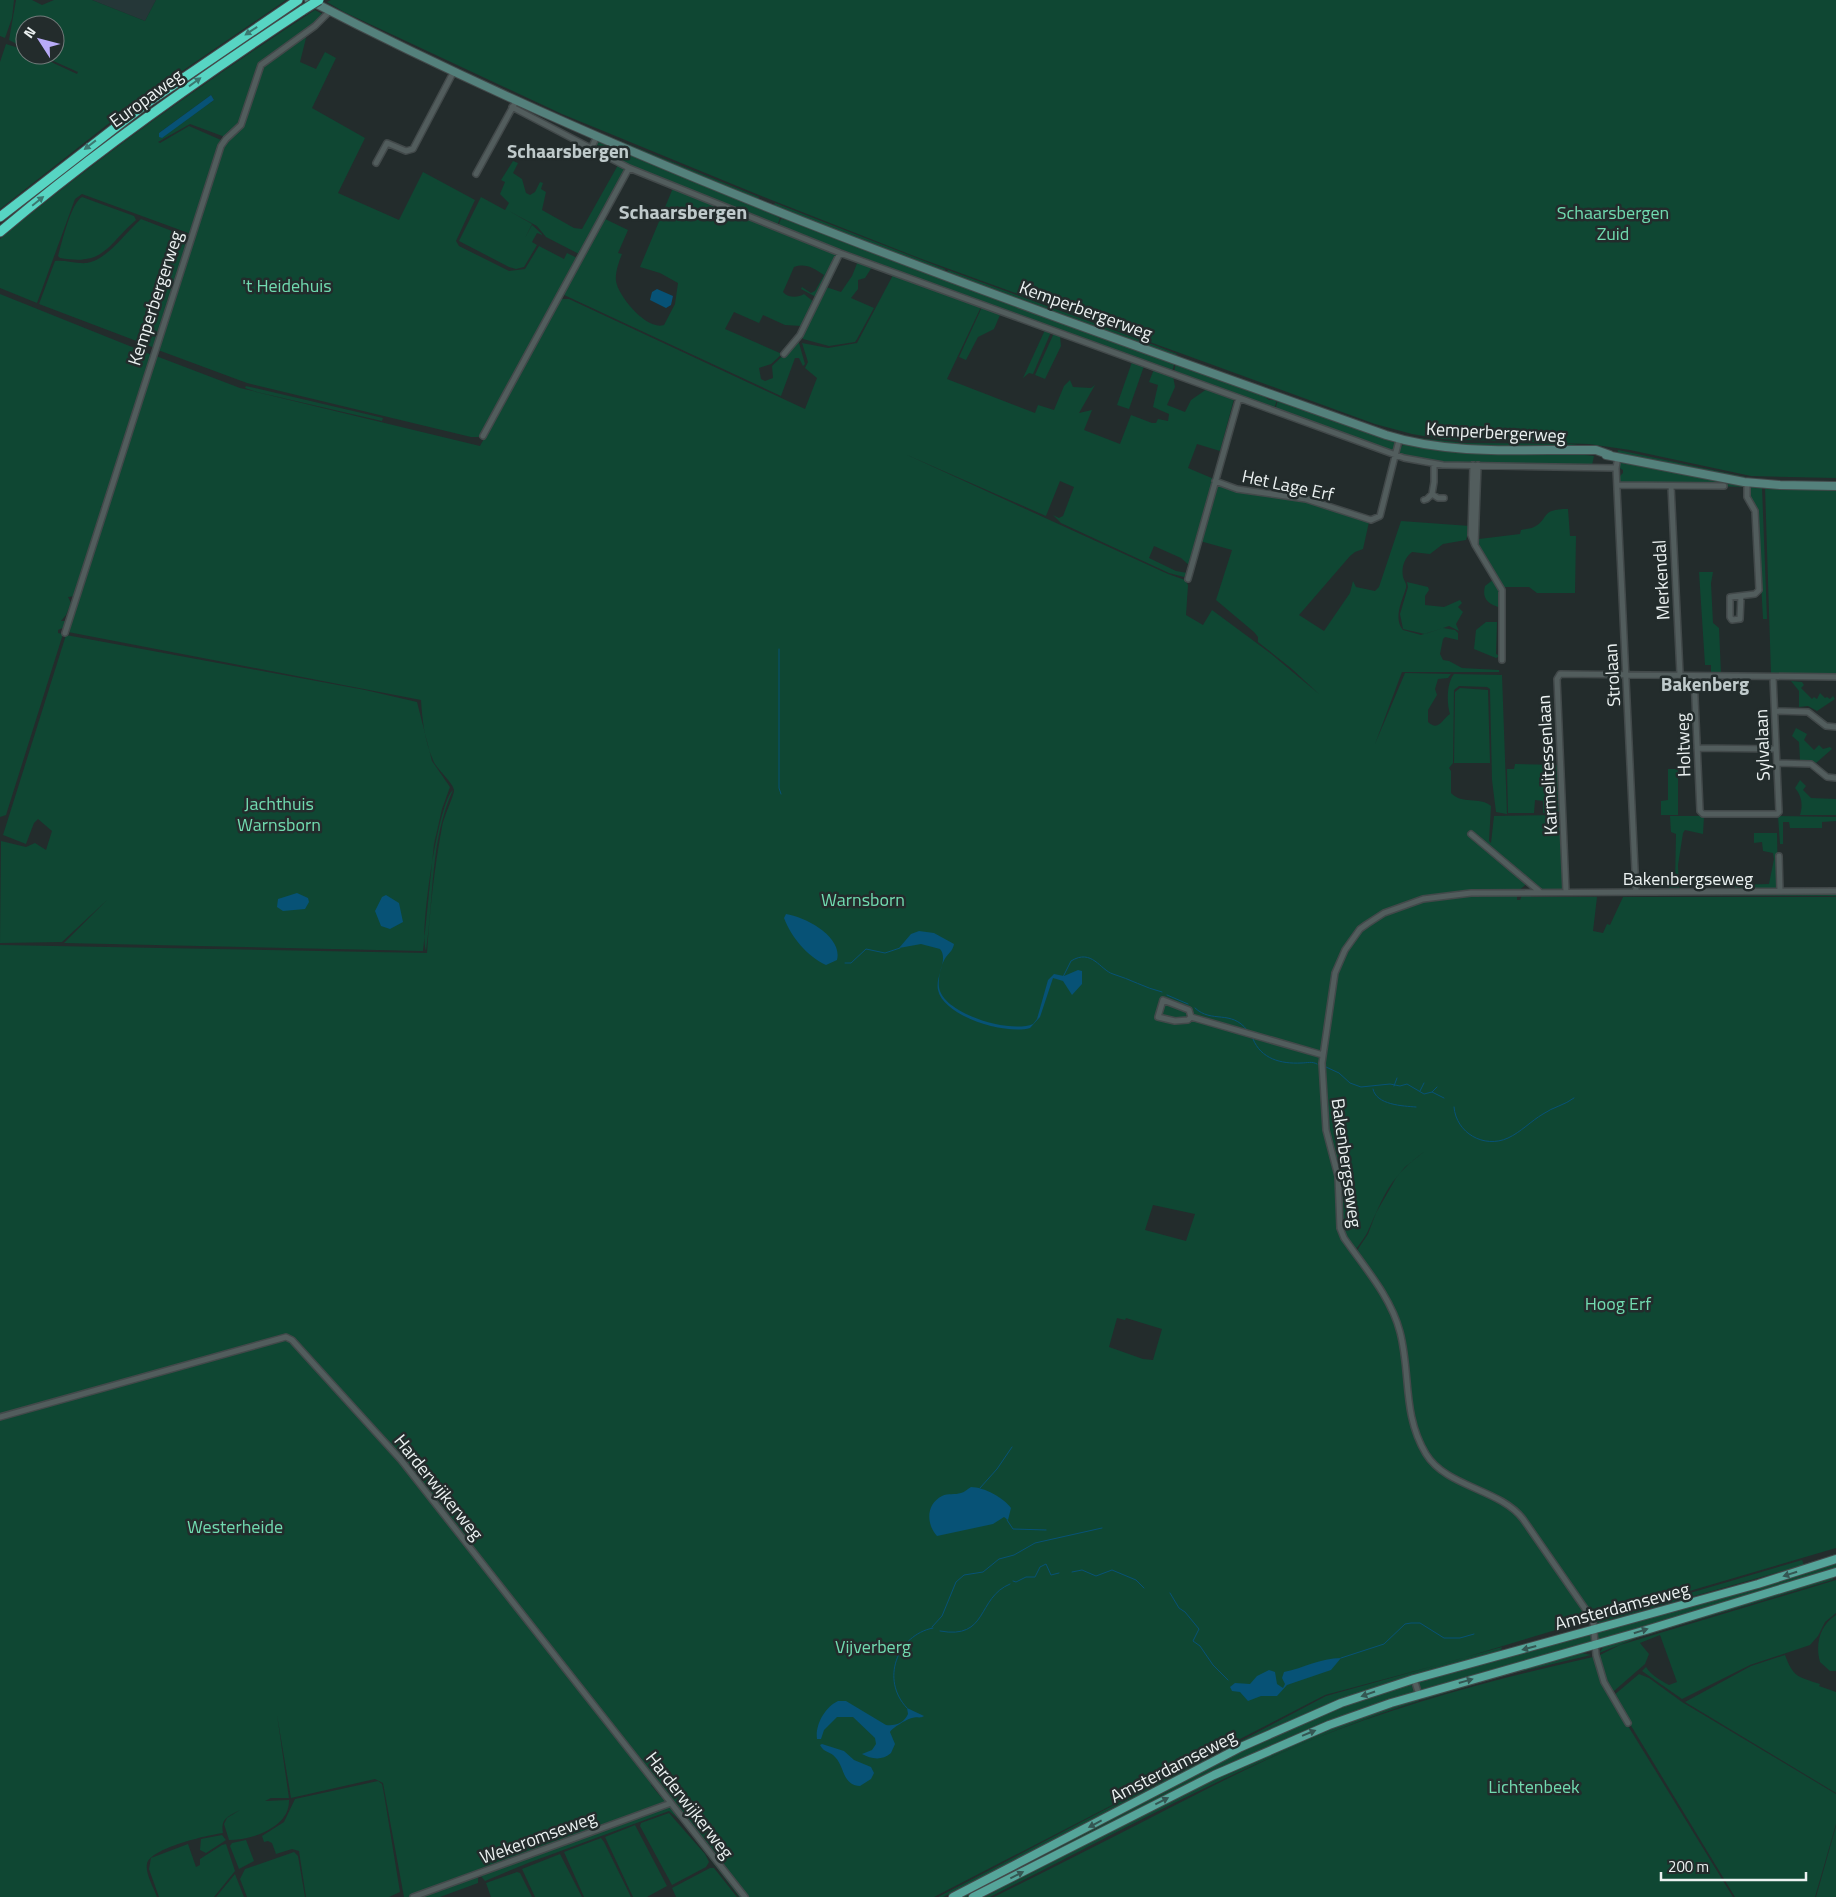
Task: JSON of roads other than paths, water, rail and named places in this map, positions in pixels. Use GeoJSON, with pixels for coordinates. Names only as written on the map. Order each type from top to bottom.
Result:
{"type":"FeatureCollection","features":[{"type":"Feature","properties":{"kind":"highway","name":"Europaweg"},"geometry":{"type":"LineString","coordinates":[[0,232],[152,113],[320,0]]}},
{"type":"Feature","properties":{"kind":"highway","name":"Europaweg"},"geometry":{"type":"LineString","coordinates":[[0,217],[147,103],[295,2]]}},
{"type":"Feature","properties":{"kind":"main road","name":"Kemperbergerweg"},"geometry":{"type":"LineString","coordinates":[[309,0],[454,71],[514,104],[596,138],[872,248],[1400,440],[1453,448],[1596,450],[1614,456],[1746,482],[1836,486]]}},
{"type":"Feature","properties":{"kind":"main road","name":"Amsterdamseweg"},"geometry":{"type":"LineString","coordinates":[[953,1897],[1274,1732],[1341,1703],[1414,1679],[1758,1584],[1836,1559]]}},
{"type":"Feature","properties":{"kind":"main road","name":"Amsterdamseweg"},"geometry":{"type":"LineString","coordinates":[[973,1897],[1245,1760],[1329,1725],[1419,1695],[1594,1645],[1836,1572]]}},
{"type":"Feature","properties":{"kind":"street","name":"Kemperbergerweg"},"geometry":{"type":"LineString","coordinates":[[65,633],[220,146],[241,125],[260,65],[315,26],[330,11]]}},
{"type":"Feature","properties":{"kind":"street"},"geometry":{"type":"LineString","coordinates":[[376,163],[387,144],[406,150],[412,148],[454,71]]}},
{"type":"Feature","properties":{"kind":"street","name":"Kemperbergerweg"},"geometry":{"type":"LineString","coordinates":[[514,104],[591,149],[629,168],[840,253],[1395,455],[1434,464],[1616,468]]}},
{"type":"Feature","properties":{"kind":"street"},"geometry":{"type":"LineString","coordinates":[[476,174],[514,104]]}},
{"type":"Feature","properties":{"kind":"street"},"geometry":{"type":"LineString","coordinates":[[591,149],[596,138]]}},
{"type":"Feature","properties":{"kind":"street"},"geometry":{"type":"LineString","coordinates":[[483,436],[629,168]]}},
{"type":"Feature","properties":{"kind":"street"},"geometry":{"type":"LineString","coordinates":[[784,354],[800,336],[840,253]]}},
{"type":"Feature","properties":{"kind":"street"},"geometry":{"type":"LineString","coordinates":[[1188,579],[1239,398]]}},
{"type":"Feature","properties":{"kind":"street"},"geometry":{"type":"LineString","coordinates":[[1395,455],[1400,440]]}},
{"type":"Feature","properties":{"kind":"street","name":"Het Lage Erf"},"geometry":{"type":"LineString","coordinates":[[1215,481],[1237,489],[1306,499],[1374,520],[1380,516],[1395,455]]}},
{"type":"Feature","properties":{"kind":"street","name":"Strolaan"},"geometry":{"type":"LineString","coordinates":[[1614,456],[1617,485],[1636,891]]}},
{"type":"Feature","properties":{"kind":"street","name":"Kemperbergerweg"},"geometry":{"type":"LineString","coordinates":[[1432,494],[1434,464]]}},
{"type":"Feature","properties":{"kind":"street","name":"Kemperbergerweg"},"geometry":{"type":"LineString","coordinates":[[1476,465],[1474,542],[1502,590],[1502,660]]}},
{"type":"Feature","properties":{"kind":"street"},"geometry":{"type":"LineString","coordinates":[[1741,596],[1740,618],[1732,620],[1730,617],[1729,598],[1741,596],[1756,594],[1759,590],[1755,511],[1746,497],[1746,482]]}},
{"type":"Feature","properties":{"kind":"street"},"geometry":{"type":"LineString","coordinates":[[1617,485],[1724,486]]}},
{"type":"Feature","properties":{"kind":"street","name":"Merkendal"},"geometry":{"type":"LineString","coordinates":[[1671,486],[1680,674]]}},
{"type":"Feature","properties":{"kind":"street"},"geometry":{"type":"LineString","coordinates":[[1424,500],[1428,500],[1432,494],[1438,498],[1444,498]]}},
{"type":"Feature","properties":{"kind":"street"},"geometry":{"type":"LineString","coordinates":[[1626,673],[1694,676],[1836,677]]}},
{"type":"Feature","properties":{"kind":"street","name":"Karmelitessenlaan"},"geometry":{"type":"LineString","coordinates":[[1566,892],[1557,679],[1560,674],[1626,673]]}},
{"type":"Feature","properties":{"kind":"street","name":"Holtweg"},"geometry":{"type":"LineString","coordinates":[[1694,676],[1699,810],[1701,812],[1777,814],[1779,812]]}},
{"type":"Feature","properties":{"kind":"street","name":"Sylvalaan"},"geometry":{"type":"LineString","coordinates":[[1774,677],[1779,812]]}},
{"type":"Feature","properties":{"kind":"street"},"geometry":{"type":"LineString","coordinates":[[1775,712],[1808,712],[1826,726],[1836,727]]}},
{"type":"Feature","properties":{"kind":"street"},"geometry":{"type":"LineString","coordinates":[[1697,748],[1776,749]]}},
{"type":"Feature","properties":{"kind":"street"},"geometry":{"type":"LineString","coordinates":[[1777,762],[1810,764],[1827,777],[1836,778]]}},
{"type":"Feature","properties":{"kind":"street"},"geometry":{"type":"LineString","coordinates":[[1471,834],[1540,892]]}},
{"type":"Feature","properties":{"kind":"street"},"geometry":{"type":"LineString","coordinates":[[1780,856],[1780,891]]}},
{"type":"Feature","properties":{"kind":"street"},"geometry":{"type":"LineString","coordinates":[[1521,892],[1528,882]]}},
{"type":"Feature","properties":{"kind":"street","name":"Bakenbergseweg"},"geometry":{"type":"LineString","coordinates":[[1628,1723],[1604,1682],[1594,1645],[1592,1618],[1515,1509],[1455,1478],[1432,1461],[1423,1448],[1408,1403],[1401,1334],[1395,1316],[1388,1302],[1344,1238],[1340,1228],[1338,1176],[1325,1118],[1323,1055],[1327,1040],[1335,973],[1345,950],[1360,929],[1390,911],[1438,896],[1521,892],[1836,891]]}},
{"type":"Feature","properties":{"kind":"street"},"geometry":{"type":"LineString","coordinates":[[1163,1000],[1189,1010],[1190,1017],[1188,1020],[1182,1021],[1158,1017],[1163,1000]]}},
{"type":"Feature","properties":{"kind":"street"},"geometry":{"type":"LineString","coordinates":[[1190,1017],[1323,1055]]}},
{"type":"Feature","properties":{"kind":"street","name":"Harderwijkerweg"},"geometry":{"type":"LineString","coordinates":[[0,1417],[286,1337],[290,1339],[401,1460],[744,1897]]}},
{"type":"Feature","properties":{"kind":"street"},"geometry":{"type":"LineString","coordinates":[[1414,1679],[1419,1695]]}},
{"type":"Feature","properties":{"kind":"street","name":"Wekeromseweg"},"geometry":{"type":"LineString","coordinates":[[413,1897],[671,1803]]}},
{"type":"Feature","properties":{"kind":"water"},"geometry":{"type":"Polygon","coordinates":[[[211,95],[214,100],[162,138],[159,137],[159,133],[211,95]]]}},
{"type":"Feature","properties":{"kind":"water"},"geometry":{"type":"Polygon","coordinates":[[[657,289],[673,296],[671,305],[666,308],[650,300],[652,292],[657,289]]]}},
{"type":"Feature","properties":{"kind":"water"},"geometry":{"type":"Polygon","coordinates":[[[297,893],[308,898],[309,902],[305,909],[283,911],[277,907],[278,899],[297,893]]]}},
{"type":"Feature","properties":{"kind":"water"},"geometry":{"type":"Polygon","coordinates":[[[386,895],[399,903],[403,922],[390,929],[381,926],[375,911],[382,897],[386,895]]]}},
{"type":"Feature","properties":{"kind":"water"},"geometry":{"type":"Polygon","coordinates":[[[786,914],[813,924],[829,936],[837,952],[837,960],[826,965],[812,957],[795,939],[784,918],[786,914]]]}},
{"type":"Feature","properties":{"kind":"water"},"geometry":{"type":"Polygon","coordinates":[[[919,931],[934,933],[954,944],[942,965],[943,958],[940,949],[921,944],[899,948],[911,934],[919,931]]]}},
{"type":"Feature","properties":{"kind":"water"},"geometry":{"type":"Polygon","coordinates":[[[1078,970],[1082,971],[1082,984],[1072,995],[1063,981],[1053,978],[1040,1017],[1030,1028],[1006,1029],[977,1022],[963,1016],[952,1008],[943,1000],[938,990],[938,985],[940,973],[939,987],[943,996],[952,1005],[978,1019],[1009,1026],[1033,1024],[1037,1019],[1048,980],[1054,974],[1064,976],[1078,970]]]}},
{"type":"Feature","properties":{"kind":"water"},"geometry":{"type":"Polygon","coordinates":[[[971,1487],[988,1491],[1008,1504],[1011,1508],[1008,1520],[1004,1517],[993,1524],[937,1536],[931,1526],[929,1514],[933,1504],[942,1496],[961,1493],[971,1487]]]}},
{"type":"Feature","properties":{"kind":"water"},"geometry":{"type":"Polygon","coordinates":[[[1341,1658],[1331,1670],[1287,1685],[1277,1696],[1261,1696],[1248,1701],[1240,1692],[1232,1691],[1230,1687],[1235,1683],[1250,1684],[1257,1676],[1269,1670],[1275,1672],[1277,1684],[1283,1688],[1285,1684],[1282,1678],[1284,1672],[1319,1661],[1341,1658]]]}},
{"type":"Feature","properties":{"kind":"water"},"geometry":{"type":"Polygon","coordinates":[[[838,1701],[846,1701],[886,1725],[902,1722],[908,1714],[907,1708],[924,1716],[914,1717],[894,1728],[890,1732],[895,1744],[891,1753],[888,1756],[873,1758],[862,1754],[872,1750],[876,1744],[875,1738],[853,1717],[837,1717],[824,1730],[821,1739],[817,1739],[819,1722],[825,1712],[838,1701]]]}},
{"type":"Feature","properties":{"kind":"water"},"geometry":{"type":"Polygon","coordinates":[[[820,1745],[844,1751],[854,1760],[871,1767],[874,1773],[871,1779],[860,1786],[854,1785],[844,1775],[833,1755],[823,1749],[820,1745]]]}},
{"type":"Feature","properties":{"kind":"waterway"},"geometry":{"type":"LineString","coordinates":[[779,649],[779,788],[781,794]]}},
{"type":"Feature","properties":{"kind":"waterway"},"geometry":{"type":"LineString","coordinates":[[845,963],[851,963],[866,949],[885,953],[900,948]]}},
{"type":"Feature","properties":{"kind":"waterway"},"geometry":{"type":"LineString","coordinates":[[1063,977],[1071,961],[1085,957],[1095,961],[1108,972],[1162,992]]}},
{"type":"Feature","properties":{"kind":"waterway"},"geometry":{"type":"LineString","coordinates":[[1167,995],[1188,1004]]}},
{"type":"Feature","properties":{"kind":"waterway"},"geometry":{"type":"LineString","coordinates":[[1195,1008],[1201,1013],[1235,1020],[1247,1030]]}},
{"type":"Feature","properties":{"kind":"waterway"},"geometry":{"type":"LineString","coordinates":[[1253,1039],[1261,1051],[1272,1059],[1294,1063],[1311,1062],[1317,1064]]}},
{"type":"Feature","properties":{"kind":"waterway"},"geometry":{"type":"LineString","coordinates":[[1326,1067],[1339,1073],[1350,1083],[1361,1087],[1390,1084],[1400,1086],[1407,1084],[1424,1094],[1432,1092],[1444,1098]]}},
{"type":"Feature","properties":{"kind":"waterway"},"geometry":{"type":"LineString","coordinates":[[1394,1086],[1397,1078]]}},
{"type":"Feature","properties":{"kind":"waterway"},"geometry":{"type":"LineString","coordinates":[[1420,1091],[1424,1083]]}},
{"type":"Feature","properties":{"kind":"waterway"},"geometry":{"type":"LineString","coordinates":[[1432,1092],[1437,1087]]}},
{"type":"Feature","properties":{"kind":"waterway"},"geometry":{"type":"LineString","coordinates":[[1373,1089],[1379,1098],[1391,1104],[1416,1107]]}},
{"type":"Feature","properties":{"kind":"waterway"},"geometry":{"type":"LineString","coordinates":[[1454,1107],[1456,1116],[1466,1131],[1481,1140],[1499,1141],[1513,1136],[1547,1112],[1574,1098]]}},
{"type":"Feature","properties":{"kind":"waterway"},"geometry":{"type":"LineString","coordinates":[[980,1488],[997,1469],[1012,1447]]}},
{"type":"Feature","properties":{"kind":"waterway"},"geometry":{"type":"LineString","coordinates":[[1007,1520],[1013,1529],[1046,1530]]}},
{"type":"Feature","properties":{"kind":"waterway"},"geometry":{"type":"LineString","coordinates":[[932,1627],[942,1616],[956,1582],[964,1575],[983,1572],[999,1559],[1014,1555],[1035,1543],[1102,1528]]}},
{"type":"Feature","properties":{"kind":"waterway"},"geometry":{"type":"LineString","coordinates":[[1013,1581],[1016,1582],[1026,1577],[1035,1577],[1040,1567],[1046,1564],[1051,1575],[1059,1573]]}},
{"type":"Feature","properties":{"kind":"waterway"},"geometry":{"type":"LineString","coordinates":[[1072,1572],[1082,1570],[1096,1576],[1112,1570],[1136,1580],[1144,1588]]}},
{"type":"Feature","properties":{"kind":"waterway"},"geometry":{"type":"LineString","coordinates":[[940,1631],[956,1632],[967,1629],[975,1624],[999,1590],[1010,1584]]}},
{"type":"Feature","properties":{"kind":"waterway"},"geometry":{"type":"LineString","coordinates":[[1170,1593],[1179,1608],[1185,1612],[1199,1629],[1193,1641],[1200,1646],[1213,1665],[1228,1680]]}},
{"type":"Feature","properties":{"kind":"waterway"},"geometry":{"type":"LineString","coordinates":[[1341,1658],[1384,1644],[1405,1624],[1420,1623],[1444,1638],[1460,1638],[1474,1634]]}},
{"type":"Feature","properties":{"kind":"waterway"},"geometry":{"type":"LineString","coordinates":[[907,1708],[899,1697],[895,1685],[894,1672],[896,1660],[910,1640],[920,1632],[933,1628]]}},
{"type":"Feature","properties":{"kind":"district","name":"Schaarsbergen"},"geometry":{"type":"Point","coordinates":[568,150]}},
{"type":"Feature","properties":{"kind":"district","name":"Schaarsbergen"},"geometry":{"type":"Point","coordinates":[683,211]}},
{"type":"Feature","properties":{"kind":"district","name":"Bakenberg"},"geometry":{"type":"Point","coordinates":[1705,683]}},
{"type":"Feature","properties":{"kind":"park label","name":"Schaarsbergen Zuid"},"geometry":{"type":"Point","coordinates":[1613,222]}},
{"type":"Feature","properties":{"kind":"park label","name":"'t Heidehuis"},"geometry":{"type":"Point","coordinates":[287,285]}},
{"type":"Feature","properties":{"kind":"park label","name":"Jachthuis Warnsborn"},"geometry":{"type":"Point","coordinates":[279,813]}},
{"type":"Feature","properties":{"kind":"park label","name":"Warnsborn"},"geometry":{"type":"Point","coordinates":[863,899]}},
{"type":"Feature","properties":{"kind":"park label","name":"Hoog Erf"},"geometry":{"type":"Point","coordinates":[1618,1303]}},
{"type":"Feature","properties":{"kind":"park label","name":"Westerheide"},"geometry":{"type":"Point","coordinates":[235,1526]}},
{"type":"Feature","properties":{"kind":"park label","name":"Vijverberg"},"geometry":{"type":"Point","coordinates":[873,1646]}},
{"type":"Feature","properties":{"kind":"park label","name":"Lichtenbeek"},"geometry":{"type":"Point","coordinates":[1534,1786]}}]}
